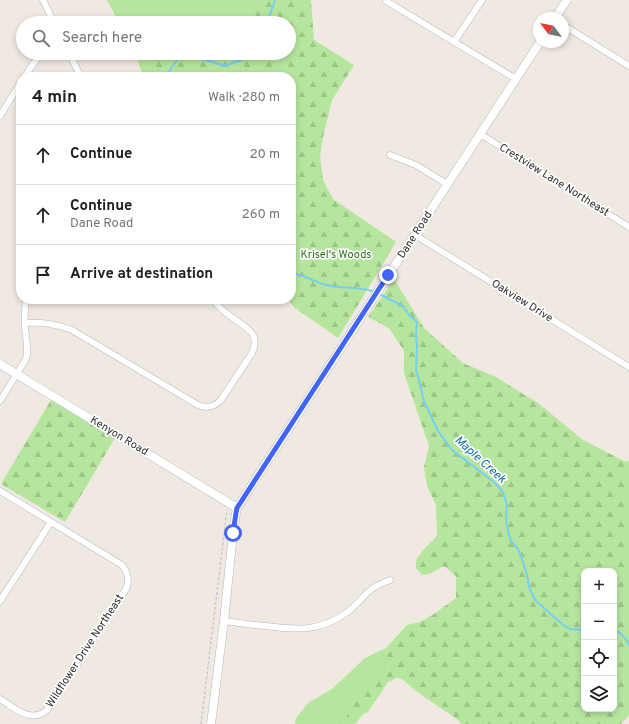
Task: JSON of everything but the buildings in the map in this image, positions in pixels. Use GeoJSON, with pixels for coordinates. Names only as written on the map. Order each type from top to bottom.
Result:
{"type":"FeatureCollection","features":[{"type":"Feature","properties":{"kind":"street"},"geometry":{"type":"LineString","coordinates":[[43,0],[51,16]]}},
{"type":"Feature","properties":{"kind":"street"},"geometry":{"type":"LineString","coordinates":[[454,42],[482,0]]}},
{"type":"Feature","properties":{"kind":"street"},"geometry":{"type":"LineString","coordinates":[[559,12],[567,0]]}},
{"type":"Feature","properties":{"kind":"street"},"geometry":{"type":"LineString","coordinates":[[386,1],[516,79]]}},
{"type":"Feature","properties":{"kind":"street"},"geometry":{"type":"LineString","coordinates":[[569,29],[629,66]]}},
{"type":"Feature","properties":{"kind":"street","name":"Dane Road"},"geometry":{"type":"LineString","coordinates":[[237,508],[536,48]]}},
{"type":"Feature","properties":{"kind":"street"},"geometry":{"type":"LineString","coordinates":[[27,72],[35,60]]}},
{"type":"Feature","properties":{"kind":"street"},"geometry":{"type":"LineString","coordinates":[[72,60],[78,72]]}},
{"type":"Feature","properties":{"kind":"street"},"geometry":{"type":"LineString","coordinates":[[0,116],[16,90]]}},
{"type":"Feature","properties":{"kind":"street","name":"Crestview Lane Northeast"},"geometry":{"type":"LineString","coordinates":[[480,134],[629,227]]}},
{"type":"Feature","properties":{"kind":"street"},"geometry":{"type":"LineString","coordinates":[[390,155],[416,165],[448,184]]}},
{"type":"Feature","properties":{"kind":"street","name":"Oakview Drive"},"geometry":{"type":"LineString","coordinates":[[414,235],[629,367]]}},
{"type":"Feature","properties":{"kind":"street"},"geometry":{"type":"LineString","coordinates":[[0,401],[26,359],[28,352],[25,323],[26,304]]}},
{"type":"Feature","properties":{"kind":"street"},"geometry":{"type":"LineString","coordinates":[[25,323],[47,323],[59,325],[72,330],[198,405],[208,407],[213,406],[221,400],[252,352],[255,344],[254,338],[249,329],[232,318],[217,304]]}},
{"type":"Feature","properties":{"kind":"street","name":"Kenyon Road"},"geometry":{"type":"LineString","coordinates":[[0,364],[237,508]]}},
{"type":"Feature","properties":{"kind":"street","name":"Wildflower Drive Northeast"},"geometry":{"type":"LineString","coordinates":[[0,491],[122,565],[128,576],[127,586],[47,710],[39,715],[27,715],[0,699]]}},
{"type":"Feature","properties":{"kind":"street"},"geometry":{"type":"LineString","coordinates":[[211,724],[237,508]]}},
{"type":"Feature","properties":{"kind":"street"},"geometry":{"type":"LineString","coordinates":[[0,600],[51,522]]}},
{"type":"Feature","properties":{"kind":"street"},"geometry":{"type":"LineString","coordinates":[[224,621],[291,629],[315,627],[337,619],[357,605],[369,591],[390,580]]}},
{"type":"Feature","properties":{"kind":"path"},"geometry":{"type":"LineString","coordinates":[[201,724],[229,502]]}},
{"type":"Feature","properties":{"kind":"green space"},"geometry":{"type":"Polygon","coordinates":[[[107,0],[251,0],[252,2],[248,16],[115,16],[107,0]]]}},
{"type":"Feature","properties":{"kind":"green space","name":"Krisel's Woods"},"geometry":{"type":"Polygon","coordinates":[[[251,0],[311,0],[314,40],[354,65],[332,100],[320,157],[323,180],[333,199],[396,242],[338,338],[295,308],[292,304],[296,304],[296,72],[142,72],[137,60],[296,60],[296,16],[248,16],[252,2],[251,0]]]}},
{"type":"Feature","properties":{"kind":"green space"},"geometry":{"type":"Polygon","coordinates":[[[394,279],[424,328],[463,363],[496,377],[538,403],[583,440],[626,462],[629,460],[629,715],[621,724],[461,724],[458,720],[416,691],[402,679],[397,678],[388,682],[368,712],[363,714],[355,724],[343,724],[354,700],[370,678],[385,673],[389,668],[386,648],[407,625],[420,622],[456,598],[456,576],[444,566],[429,574],[422,575],[416,568],[416,560],[424,549],[437,536],[436,505],[427,486],[424,467],[429,446],[404,373],[404,351],[389,328],[368,317],[394,279]]]}},
{"type":"Feature","properties":{"kind":"green space"},"geometry":{"type":"Polygon","coordinates":[[[51,400],[115,438],[65,522],[1,484],[51,400]]]}},
{"type":"Feature","properties":{"kind":"green space"},"geometry":{"type":"Polygon","coordinates":[[[386,648],[389,668],[385,673],[370,678],[354,700],[343,724],[295,724],[296,718],[308,703],[332,689],[365,658],[386,648]]]}},
{"type":"Feature","properties":{"kind":"waterway","name":"Maple Creek"},"geometry":{"type":"LineString","coordinates":[[269,16],[275,0]]}},
{"type":"Feature","properties":{"kind":"waterway","name":"Maple Creek"},"geometry":{"type":"LineString","coordinates":[[169,72],[177,60]]}},
{"type":"Feature","properties":{"kind":"waterway","name":"Maple Creek"},"geometry":{"type":"LineString","coordinates":[[206,60],[224,66],[241,60]]}},
{"type":"Feature","properties":{"kind":"waterway","name":"Maple Creek"},"geometry":{"type":"LineString","coordinates":[[296,274],[323,284],[375,292]]}},
{"type":"Feature","properties":{"kind":"waterway","name":"Maple Creek"},"geometry":{"type":"LineString","coordinates":[[379,294],[403,306],[409,315],[417,322],[416,369],[424,401],[438,431],[452,450],[494,482],[503,492],[507,505],[506,520],[508,531],[511,541],[518,549],[527,575],[529,587],[535,600],[562,624],[570,629],[581,630]]}},
{"type":"Feature","properties":{"kind":"waterway","name":"Maple Creek"},"geometry":{"type":"LineString","coordinates":[[617,631],[623,636],[629,645]]}},
{"type":"Feature","properties":{"kind":"route"},"geometry":{"type":"LineString","coordinates":[[233,533],[237,508],[388,275]]}}]}
